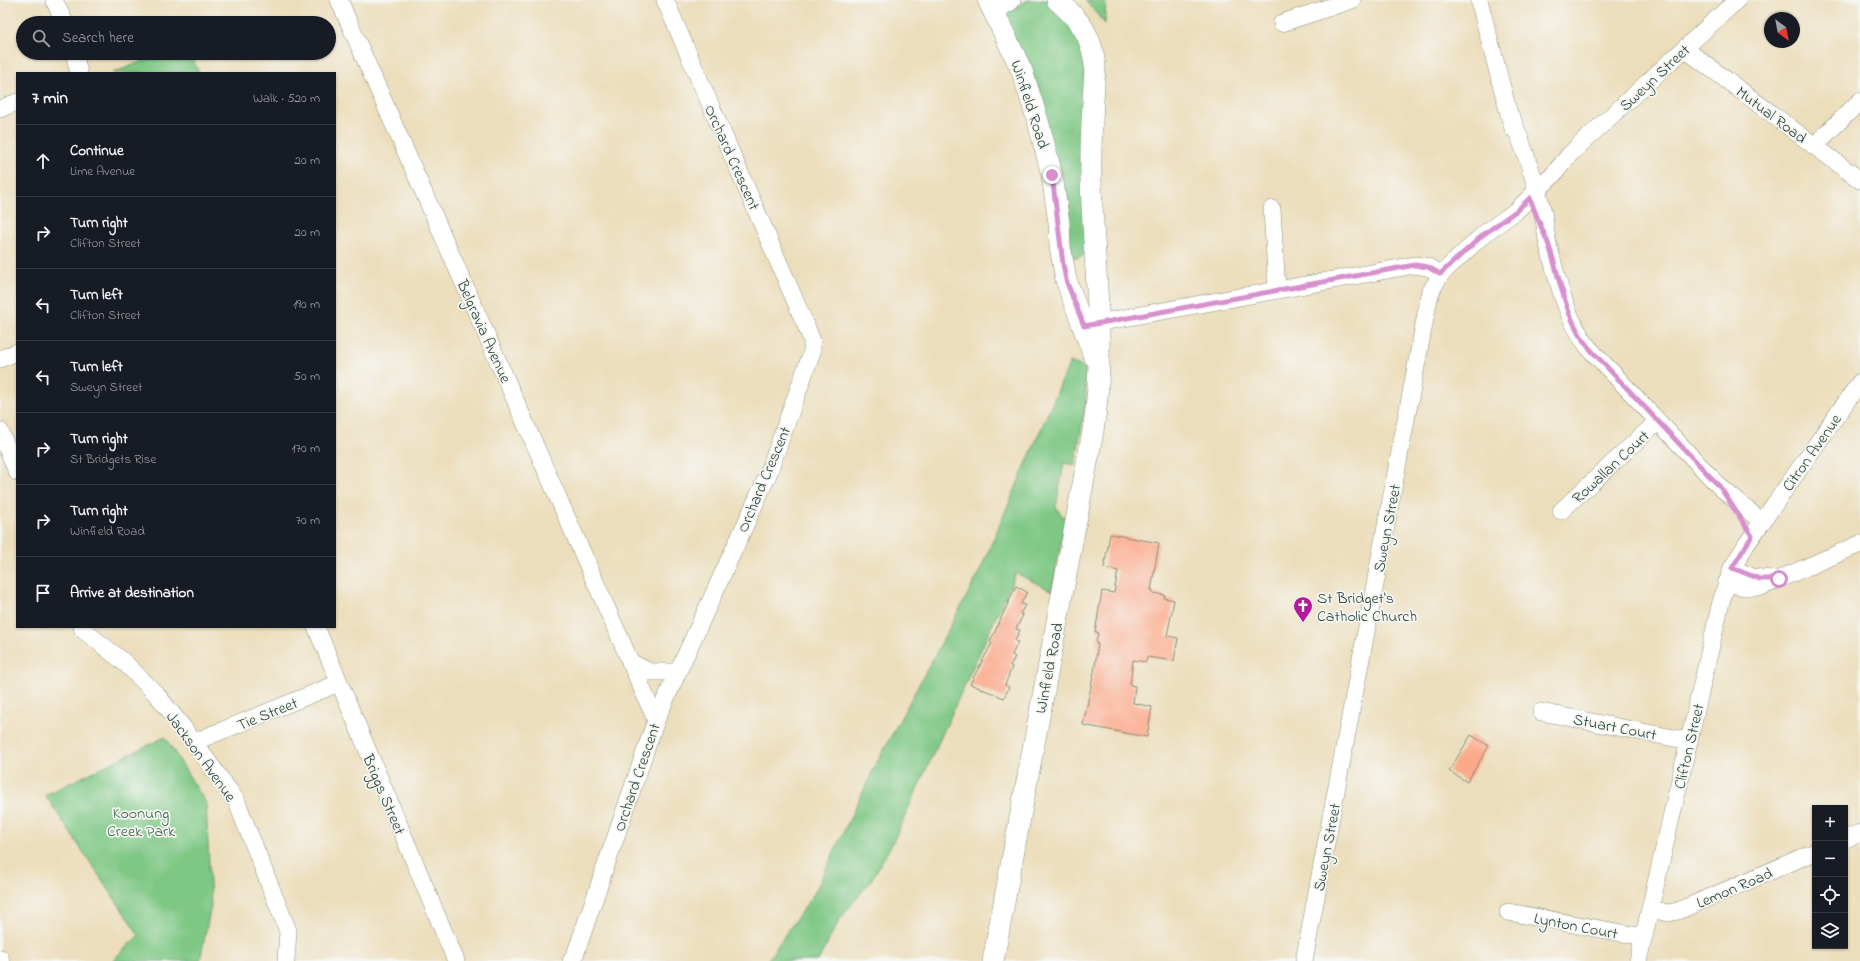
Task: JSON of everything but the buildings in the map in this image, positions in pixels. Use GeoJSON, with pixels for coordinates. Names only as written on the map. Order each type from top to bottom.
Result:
{"type":"FeatureCollection","features":[{"type":"Feature","properties":{"kind":"street"},"geometry":{"type":"LineString","coordinates":[[54,0],[62,16]]}},
{"type":"Feature","properties":{"kind":"street","name":"Belgravia Avenue"},"geometry":{"type":"LineString","coordinates":[[339,0],[656,720]]}},
{"type":"Feature","properties":{"kind":"street","name":"Orchard Crescent"},"geometry":{"type":"LineString","coordinates":[[571,961],[575,955],[656,720],[767,477],[812,352],[812,341],[665,0]]}},
{"type":"Feature","properties":{"kind":"street","name":"Winfield Road"},"geometry":{"type":"LineString","coordinates":[[993,961],[1093,431],[1099,375],[1092,324],[1090,152],[1095,66],[1094,53],[1091,42],[1080,22],[1057,0]]}},
{"type":"Feature","properties":{"kind":"street"},"geometry":{"type":"LineString","coordinates":[[1282,23],[1352,0]]}},
{"type":"Feature","properties":{"kind":"street"},"geometry":{"type":"LineString","coordinates":[[1479,0],[1532,189],[1536,218],[1548,243],[1567,308],[1578,333],[1589,348],[1720,487],[1762,522]]}},
{"type":"Feature","properties":{"kind":"street","name":"Sweyn Street"},"geometry":{"type":"LineString","coordinates":[[1304,961],[1431,291],[1440,274],[1484,234],[1504,210],[1532,189],[1549,168],[1570,154],[1737,0]]}},
{"type":"Feature","properties":{"kind":"street","name":"Winfield Road"},"geometry":{"type":"LineString","coordinates":[[997,3],[1038,120],[1052,175],[1066,280],[1092,324]]}},
{"type":"Feature","properties":{"kind":"street","name":"Mutual Road"},"geometry":{"type":"LineString","coordinates":[[1685,49],[1860,180]]}},
{"type":"Feature","properties":{"kind":"street"},"geometry":{"type":"LineString","coordinates":[[76,60],[80,72]]}},
{"type":"Feature","properties":{"kind":"street"},"geometry":{"type":"LineString","coordinates":[[1814,146],[1860,101]]}},
{"type":"Feature","properties":{"kind":"street"},"geometry":{"type":"LineString","coordinates":[[0,109],[16,102]]}},
{"type":"Feature","properties":{"kind":"street"},"geometry":{"type":"LineString","coordinates":[[1272,209],[1277,290]]}},
{"type":"Feature","properties":{"kind":"street"},"geometry":{"type":"LineString","coordinates":[[1092,324],[1415,265],[1428,267],[1440,274]]}},
{"type":"Feature","properties":{"kind":"street"},"geometry":{"type":"LineString","coordinates":[[0,359],[16,352]]}},
{"type":"Feature","properties":{"kind":"street","name":"Citron Avenue"},"geometry":{"type":"LineString","coordinates":[[1762,522],[1860,382]]}},
{"type":"Feature","properties":{"kind":"street","name":"Rowallan Court"},"geometry":{"type":"LineString","coordinates":[[1561,511],[1658,421]]}},
{"type":"Feature","properties":{"kind":"street"},"geometry":{"type":"LineString","coordinates":[[0,431],[16,470]]}},
{"type":"Feature","properties":{"kind":"street"},"geometry":{"type":"LineString","coordinates":[[1720,487],[1752,536]]}},
{"type":"Feature","properties":{"kind":"street","name":"Clifton Street"},"geometry":{"type":"LineString","coordinates":[[1638,961],[1729,576],[1752,536],[1762,522]]}},
{"type":"Feature","properties":{"kind":"street"},"geometry":{"type":"LineString","coordinates":[[1729,576],[1779,579],[1860,544]]}},
{"type":"Feature","properties":{"kind":"street","name":"Jackson Avenue"},"geometry":{"type":"LineString","coordinates":[[82,628],[124,662],[157,695],[194,742],[236,800],[288,931],[286,961]]}},
{"type":"Feature","properties":{"kind":"street","name":"Briggs Street"},"geometry":{"type":"LineString","coordinates":[[316,628],[456,961]]}},
{"type":"Feature","properties":{"kind":"street"},"geometry":{"type":"LineString","coordinates":[[630,662],[650,672],[677,672]]}},
{"type":"Feature","properties":{"kind":"street","name":"Tie Street"},"geometry":{"type":"LineString","coordinates":[[194,742],[339,683]]}},
{"type":"Feature","properties":{"kind":"street","name":"Stuart Court"},"geometry":{"type":"LineString","coordinates":[[1541,712],[1689,741]]}},
{"type":"Feature","properties":{"kind":"street"},"geometry":{"type":"LineString","coordinates":[[1848,838],[1860,833]]}},
{"type":"Feature","properties":{"kind":"street","name":"Lemon Road"},"geometry":{"type":"LineString","coordinates":[[1651,909],[1668,913],[1678,911],[1812,853]]}},
{"type":"Feature","properties":{"kind":"street","name":"Lynton Court"},"geometry":{"type":"LineString","coordinates":[[1508,912],[1644,937]]}},
{"type":"Feature","properties":{"kind":"green space"},"geometry":{"type":"Polygon","coordinates":[[[1028,0],[1050,0],[1084,39],[1087,254],[1076,258],[1072,257],[1005,12],[1028,0]]]}},
{"type":"Feature","properties":{"kind":"green space"},"geometry":{"type":"Polygon","coordinates":[[[1085,0],[1106,0],[1105,24],[1085,0]]]}},
{"type":"Feature","properties":{"kind":"green space"},"geometry":{"type":"Polygon","coordinates":[[[145,60],[194,60],[199,72],[115,72],[145,60]]]}},
{"type":"Feature","properties":{"kind":"green space"},"geometry":{"type":"Polygon","coordinates":[[[1070,362],[1085,368],[1086,402],[1075,465],[1064,463],[1056,507],[1063,517],[1066,517],[1052,591],[1016,573],[893,842],[870,882],[840,919],[818,961],[767,961],[815,892],[875,766],[978,575],[1070,362]]]}},
{"type":"Feature","properties":{"kind":"green space","name":"Koonung Creek Park"},"geometry":{"type":"Polygon","coordinates":[[[165,737],[206,803],[211,905],[200,961],[114,961],[114,959],[139,935],[45,795],[165,737]]]}},
{"type":"Feature","properties":{"kind":"place","name":"St Bridget's Catholic Church"},"geometry":{"type":"Point","coordinates":[1303,623]}},
{"type":"Feature","properties":{"kind":"route"},"geometry":{"type":"LineString","coordinates":[[1052,175],[1059,223],[1060,246],[1066,280],[1084,326],[1415,265],[1428,267],[1440,274],[1484,234],[1516,211],[1530,198],[1536,218],[1548,243],[1567,308],[1578,333],[1589,348],[1720,487],[1742,520],[1752,536],[1732,568],[1760,579],[1779,579]]}}]}
